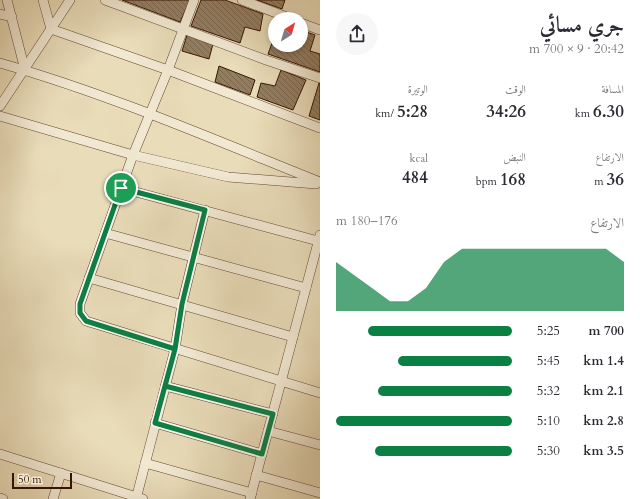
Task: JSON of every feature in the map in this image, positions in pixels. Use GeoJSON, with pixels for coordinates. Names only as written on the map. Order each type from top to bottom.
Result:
{"type":"FeatureCollection","features":[{"type":"Feature","properties":{"kind":"street"},"geometry":{"type":"LineString","coordinates":[[7,0],[24,70]]}},
{"type":"Feature","properties":{"kind":"street"},"geometry":{"type":"LineString","coordinates":[[43,0],[51,29]]}},
{"type":"Feature","properties":{"kind":"street"},"geometry":{"type":"LineString","coordinates":[[0,106],[70,0]]}},
{"type":"Feature","properties":{"kind":"street"},"geometry":{"type":"LineString","coordinates":[[105,0],[266,60],[320,78]]}},
{"type":"Feature","properties":{"kind":"street"},"geometry":{"type":"LineString","coordinates":[[194,0],[168,70],[133,155],[80,304],[80,313],[86,321],[320,393]]}},
{"type":"Feature","properties":{"kind":"street"},"geometry":{"type":"LineString","coordinates":[[242,0],[274,12]]}},
{"type":"Feature","properties":{"kind":"street"},"geometry":{"type":"LineString","coordinates":[[0,14],[12,17]]}},
{"type":"Feature","properties":{"kind":"street"},"geometry":{"type":"LineString","coordinates":[[308,26],[320,30]]}},
{"type":"Feature","properties":{"kind":"street"},"geometry":{"type":"LineString","coordinates":[[51,29],[168,70],[320,128]]}},
{"type":"Feature","properties":{"kind":"street"},"geometry":{"type":"LineString","coordinates":[[0,63],[150,114],[320,183]]}},
{"type":"Feature","properties":{"kind":"street"},"geometry":{"type":"LineString","coordinates":[[0,116],[133,155],[228,177],[320,183]]}},
{"type":"Feature","properties":{"kind":"street"},"geometry":{"type":"LineString","coordinates":[[121,188],[319,238],[251,496],[145,463]]}},
{"type":"Feature","properties":{"kind":"street"},"geometry":{"type":"LineString","coordinates":[[0,454],[138,498],[145,463],[175,349],[182,304],[205,210]]}},
{"type":"Feature","properties":{"kind":"street"},"geometry":{"type":"LineString","coordinates":[[105,233],[194,256],[306,288]]}},
{"type":"Feature","properties":{"kind":"street"},"geometry":{"type":"LineString","coordinates":[[89,278],[293,337]]}},
{"type":"Feature","properties":{"kind":"street"},"geometry":{"type":"LineString","coordinates":[[165,386],[273,414]]}},
{"type":"Feature","properties":{"kind":"street"},"geometry":{"type":"LineString","coordinates":[[155,423],[262,454]]}},
{"type":"Feature","properties":{"kind":"street"},"geometry":{"type":"LineString","coordinates":[[268,431],[320,445]]}},
{"type":"Feature","properties":{"kind":"street"},"geometry":{"type":"LineString","coordinates":[[53,499],[61,473]]}},
{"type":"Feature","properties":{"kind":"street"},"geometry":{"type":"LineString","coordinates":[[256,475],[320,493]]}},
{"type":"Feature","properties":{"kind":"building"},"geometry":{"type":"Polygon","coordinates":[[[122,0],[190,0],[180,22],[122,0]]]}},
{"type":"Feature","properties":{"kind":"building"},"geometry":{"type":"Polygon","coordinates":[[[201,0],[225,0],[263,14],[260,31],[245,27],[240,43],[191,26],[201,0]]]}},
{"type":"Feature","properties":{"kind":"building"},"geometry":{"type":"Polygon","coordinates":[[[257,0],[285,0],[282,9],[257,0]]]}},
{"type":"Feature","properties":{"kind":"building"},"geometry":{"type":"Polygon","coordinates":[[[308,32],[315,35],[310,51],[320,54],[320,72],[268,54],[269,52],[308,52],[308,32]]]}},
{"type":"Feature","properties":{"kind":"building"},"geometry":{"type":"Polygon","coordinates":[[[187,35],[213,44],[209,59],[182,51],[187,35]]]}},
{"type":"Feature","properties":{"kind":"building"},"geometry":{"type":"Polygon","coordinates":[[[219,66],[255,80],[250,95],[215,82],[219,66]]]}},
{"type":"Feature","properties":{"kind":"building"},"geometry":{"type":"Polygon","coordinates":[[[281,70],[306,80],[293,110],[257,97],[261,83],[275,86],[281,70]]]}},
{"type":"Feature","properties":{"kind":"building"},"geometry":{"type":"Polygon","coordinates":[[[319,83],[320,84],[320,120],[309,116],[319,83]]]}},
{"type":"Feature","properties":{"kind":"route"},"geometry":{"type":"LineString","coordinates":[[121,188],[80,304],[80,313],[86,321],[175,349],[165,386],[273,414],[262,454],[155,423],[175,349],[182,304],[205,210],[121,188]]}}]}
